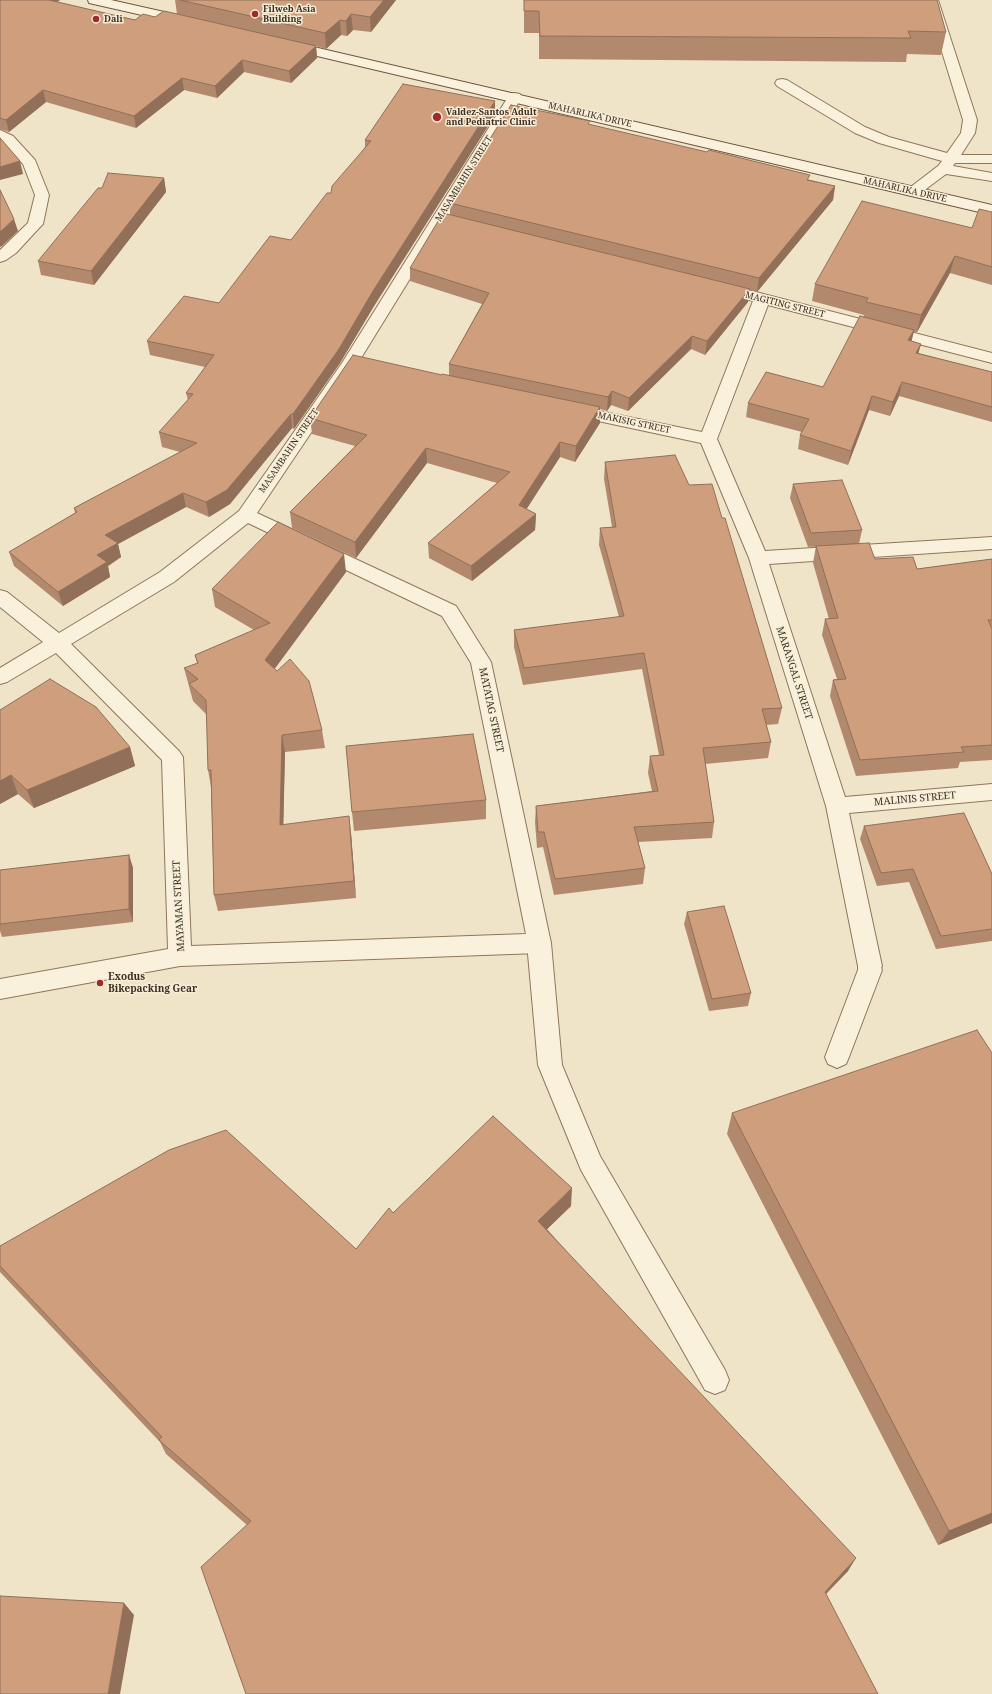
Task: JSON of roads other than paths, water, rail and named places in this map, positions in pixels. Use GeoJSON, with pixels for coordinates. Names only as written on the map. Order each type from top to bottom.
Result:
{"type":"FeatureCollection","features":[{"type":"Feature","properties":{"kind":"street"},"geometry":{"type":"LineString","coordinates":[[97,0],[198,24]]}},
{"type":"Feature","properties":{"kind":"street"},"geometry":{"type":"LineString","coordinates":[[914,192],[947,164],[968,133],[970,120],[932,0]]}},
{"type":"Feature","properties":{"kind":"street","name":"MAHARLIKA DRIVE"},"geometry":{"type":"LineString","coordinates":[[276,42],[992,210]]}},
{"type":"Feature","properties":{"kind":"street"},"geometry":{"type":"LineString","coordinates":[[782,83],[860,130],[947,164],[992,177]]}},
{"type":"Feature","properties":{"kind":"street","name":"MASAMBAHIN STREET"},"geometry":{"type":"LineString","coordinates":[[0,677],[167,577],[246,515],[357,364],[446,221],[515,97]]}},
{"type":"Feature","properties":{"kind":"street"},"geometry":{"type":"LineString","coordinates":[[0,134],[8,139],[30,164],[42,195],[35,224],[10,250],[0,257]]}},
{"type":"Feature","properties":{"kind":"street"},"geometry":{"type":"LineString","coordinates":[[947,164],[992,159]]}},
{"type":"Feature","properties":{"kind":"street","name":"MAGITING STREET"},"geometry":{"type":"LineString","coordinates":[[731,291],[992,358]]}},
{"type":"Feature","properties":{"kind":"street"},"geometry":{"type":"LineString","coordinates":[[708,439],[762,299]]}},
{"type":"Feature","properties":{"kind":"street","name":"MAKISIG STREET"},"geometry":{"type":"LineString","coordinates":[[552,406],[708,439]]}},
{"type":"Feature","properties":{"kind":"street","name":"MARANGAL STREET"},"geometry":{"type":"LineString","coordinates":[[708,439],[758,558],[837,806],[870,966],[870,970],[837,1057]]}},
{"type":"Feature","properties":{"kind":"street","name":"MATATAG STREET"},"geometry":{"type":"LineString","coordinates":[[246,515],[449,611],[481,662],[539,943],[550,1064],[590,1162],[715,1380]]}},
{"type":"Feature","properties":{"kind":"street"},"geometry":{"type":"LineString","coordinates":[[758,558],[992,543]]}},
{"type":"Feature","properties":{"kind":"street","name":"MAYAMAN STREET"},"geometry":{"type":"LineString","coordinates":[[0,597],[57,642],[172,757],[180,956],[539,943]]}},
{"type":"Feature","properties":{"kind":"street","name":"MALINIS STREET"},"geometry":{"type":"LineString","coordinates":[[837,806],[992,792]]}},
{"type":"Feature","properties":{"kind":"street"},"geometry":{"type":"LineString","coordinates":[[0,989],[180,956]]}},
{"type":"Feature","properties":{"kind":"place","name":"Filweb Asia Building"},"geometry":{"type":"Point","coordinates":[255,14]}},
{"type":"Feature","properties":{"kind":"place","name":"Dali"},"geometry":{"type":"Point","coordinates":[96,19]}},
{"type":"Feature","properties":{"kind":"place","name":"Valdez-Santos Adult and Pediatric Clinic"},"geometry":{"type":"Point","coordinates":[437,117]}},
{"type":"Feature","properties":{"kind":"place","name":"Exodus Bikepacking Gear"},"geometry":{"type":"Point","coordinates":[100,983]}}]}
